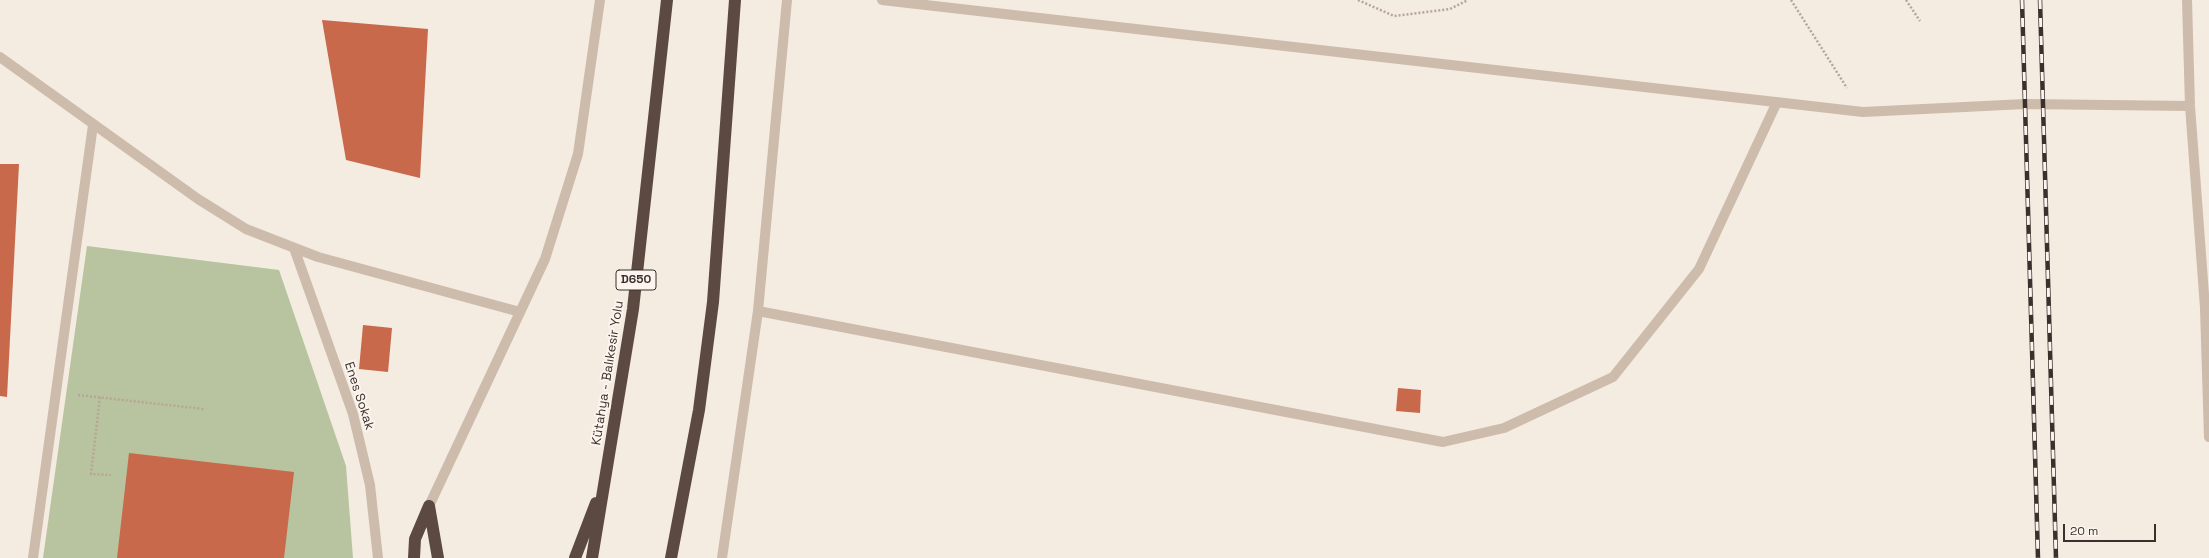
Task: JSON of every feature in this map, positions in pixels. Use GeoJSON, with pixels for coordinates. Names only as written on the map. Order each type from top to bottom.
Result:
{"type":"FeatureCollection","features":[{"type":"Feature","properties":{"kind":"highway","name":"Kütahya - Balıkesir Yolu"},"geometry":{"type":"LineString","coordinates":[[592,558],[633,309],[666,0]]}},
{"type":"Feature","properties":{"kind":"highway"},"geometry":{"type":"LineString","coordinates":[[671,558],[699,410],[713,302],[735,0]]}},
{"type":"Feature","properties":{"kind":"highway"},"geometry":{"type":"LineString","coordinates":[[575,558],[605,481]]}},
{"type":"Feature","properties":{"kind":"highway"},"geometry":{"type":"LineString","coordinates":[[414,558],[415,539],[429,506]]}},
{"type":"Feature","properties":{"kind":"highway"},"geometry":{"type":"LineString","coordinates":[[429,506],[438,558]]}},
{"type":"Feature","properties":{"kind":"street"},"geometry":{"type":"LineString","coordinates":[[429,506],[545,260],[578,154],[600,0]]}},
{"type":"Feature","properties":{"kind":"street"},"geometry":{"type":"LineString","coordinates":[[722,558],[758,311],[787,0]]}},
{"type":"Feature","properties":{"kind":"street"},"geometry":{"type":"LineString","coordinates":[[882,0],[1863,112],[2025,104],[2190,106]]}},
{"type":"Feature","properties":{"kind":"street"},"geometry":{"type":"LineString","coordinates":[[2187,0],[2190,106],[2205,308],[2209,438]]}},
{"type":"Feature","properties":{"kind":"street"},"geometry":{"type":"LineString","coordinates":[[0,57],[198,199],[246,230],[318,257],[520,312]]}},
{"type":"Feature","properties":{"kind":"street"},"geometry":{"type":"LineString","coordinates":[[758,311],[1443,442],[1504,428],[1613,377],[1699,268],[1777,102]]}},
{"type":"Feature","properties":{"kind":"street"},"geometry":{"type":"LineString","coordinates":[[33,558],[93,125]]}},
{"type":"Feature","properties":{"kind":"street","name":"Enes Sokak"},"geometry":{"type":"LineString","coordinates":[[294,248],[353,414],[370,485],[378,558]]}},
{"type":"Feature","properties":{"kind":"path"},"geometry":{"type":"LineString","coordinates":[[1358,0],[1394,16],[1450,9],[1468,0]]}},
{"type":"Feature","properties":{"kind":"path"},"geometry":{"type":"LineString","coordinates":[[1791,0],[1863,112]]}},
{"type":"Feature","properties":{"kind":"path"},"geometry":{"type":"LineString","coordinates":[[1906,0],[1920,21]]}},
{"type":"Feature","properties":{"kind":"path"},"geometry":{"type":"LineString","coordinates":[[55,392],[204,409]]}},
{"type":"Feature","properties":{"kind":"path"},"geometry":{"type":"LineString","coordinates":[[100,397],[91,474],[111,475]]}},
{"type":"Feature","properties":{"kind":"green space"},"geometry":{"type":"Polygon","coordinates":[[[87,246],[279,270],[346,466],[353,558],[43,558],[87,246]]]}},
{"type":"Feature","properties":{"kind":"building"},"geometry":{"type":"Polygon","coordinates":[[[322,20],[428,29],[420,178],[346,160],[322,20]]]}},
{"type":"Feature","properties":{"kind":"building"},"geometry":{"type":"Polygon","coordinates":[[[0,164],[19,164],[7,397],[0,396],[0,164]]]}},
{"type":"Feature","properties":{"kind":"building"},"geometry":{"type":"Polygon","coordinates":[[[363,325],[392,328],[388,372],[359,369],[363,325]]]}},
{"type":"Feature","properties":{"kind":"building"},"geometry":{"type":"Polygon","coordinates":[[[1398,388],[1421,390],[1420,413],[1396,411],[1398,388]]]}},
{"type":"Feature","properties":{"kind":"building"},"geometry":{"type":"Polygon","coordinates":[[[129,453],[294,472],[284,558],[117,558],[129,453]]]}},
{"type":"Feature","properties":{"kind":"railway"},"geometry":{"type":"LineString","coordinates":[[2022,0],[2038,558]]}},
{"type":"Feature","properties":{"kind":"railway"},"geometry":{"type":"LineString","coordinates":[[2040,0],[2056,558]]}}]}
